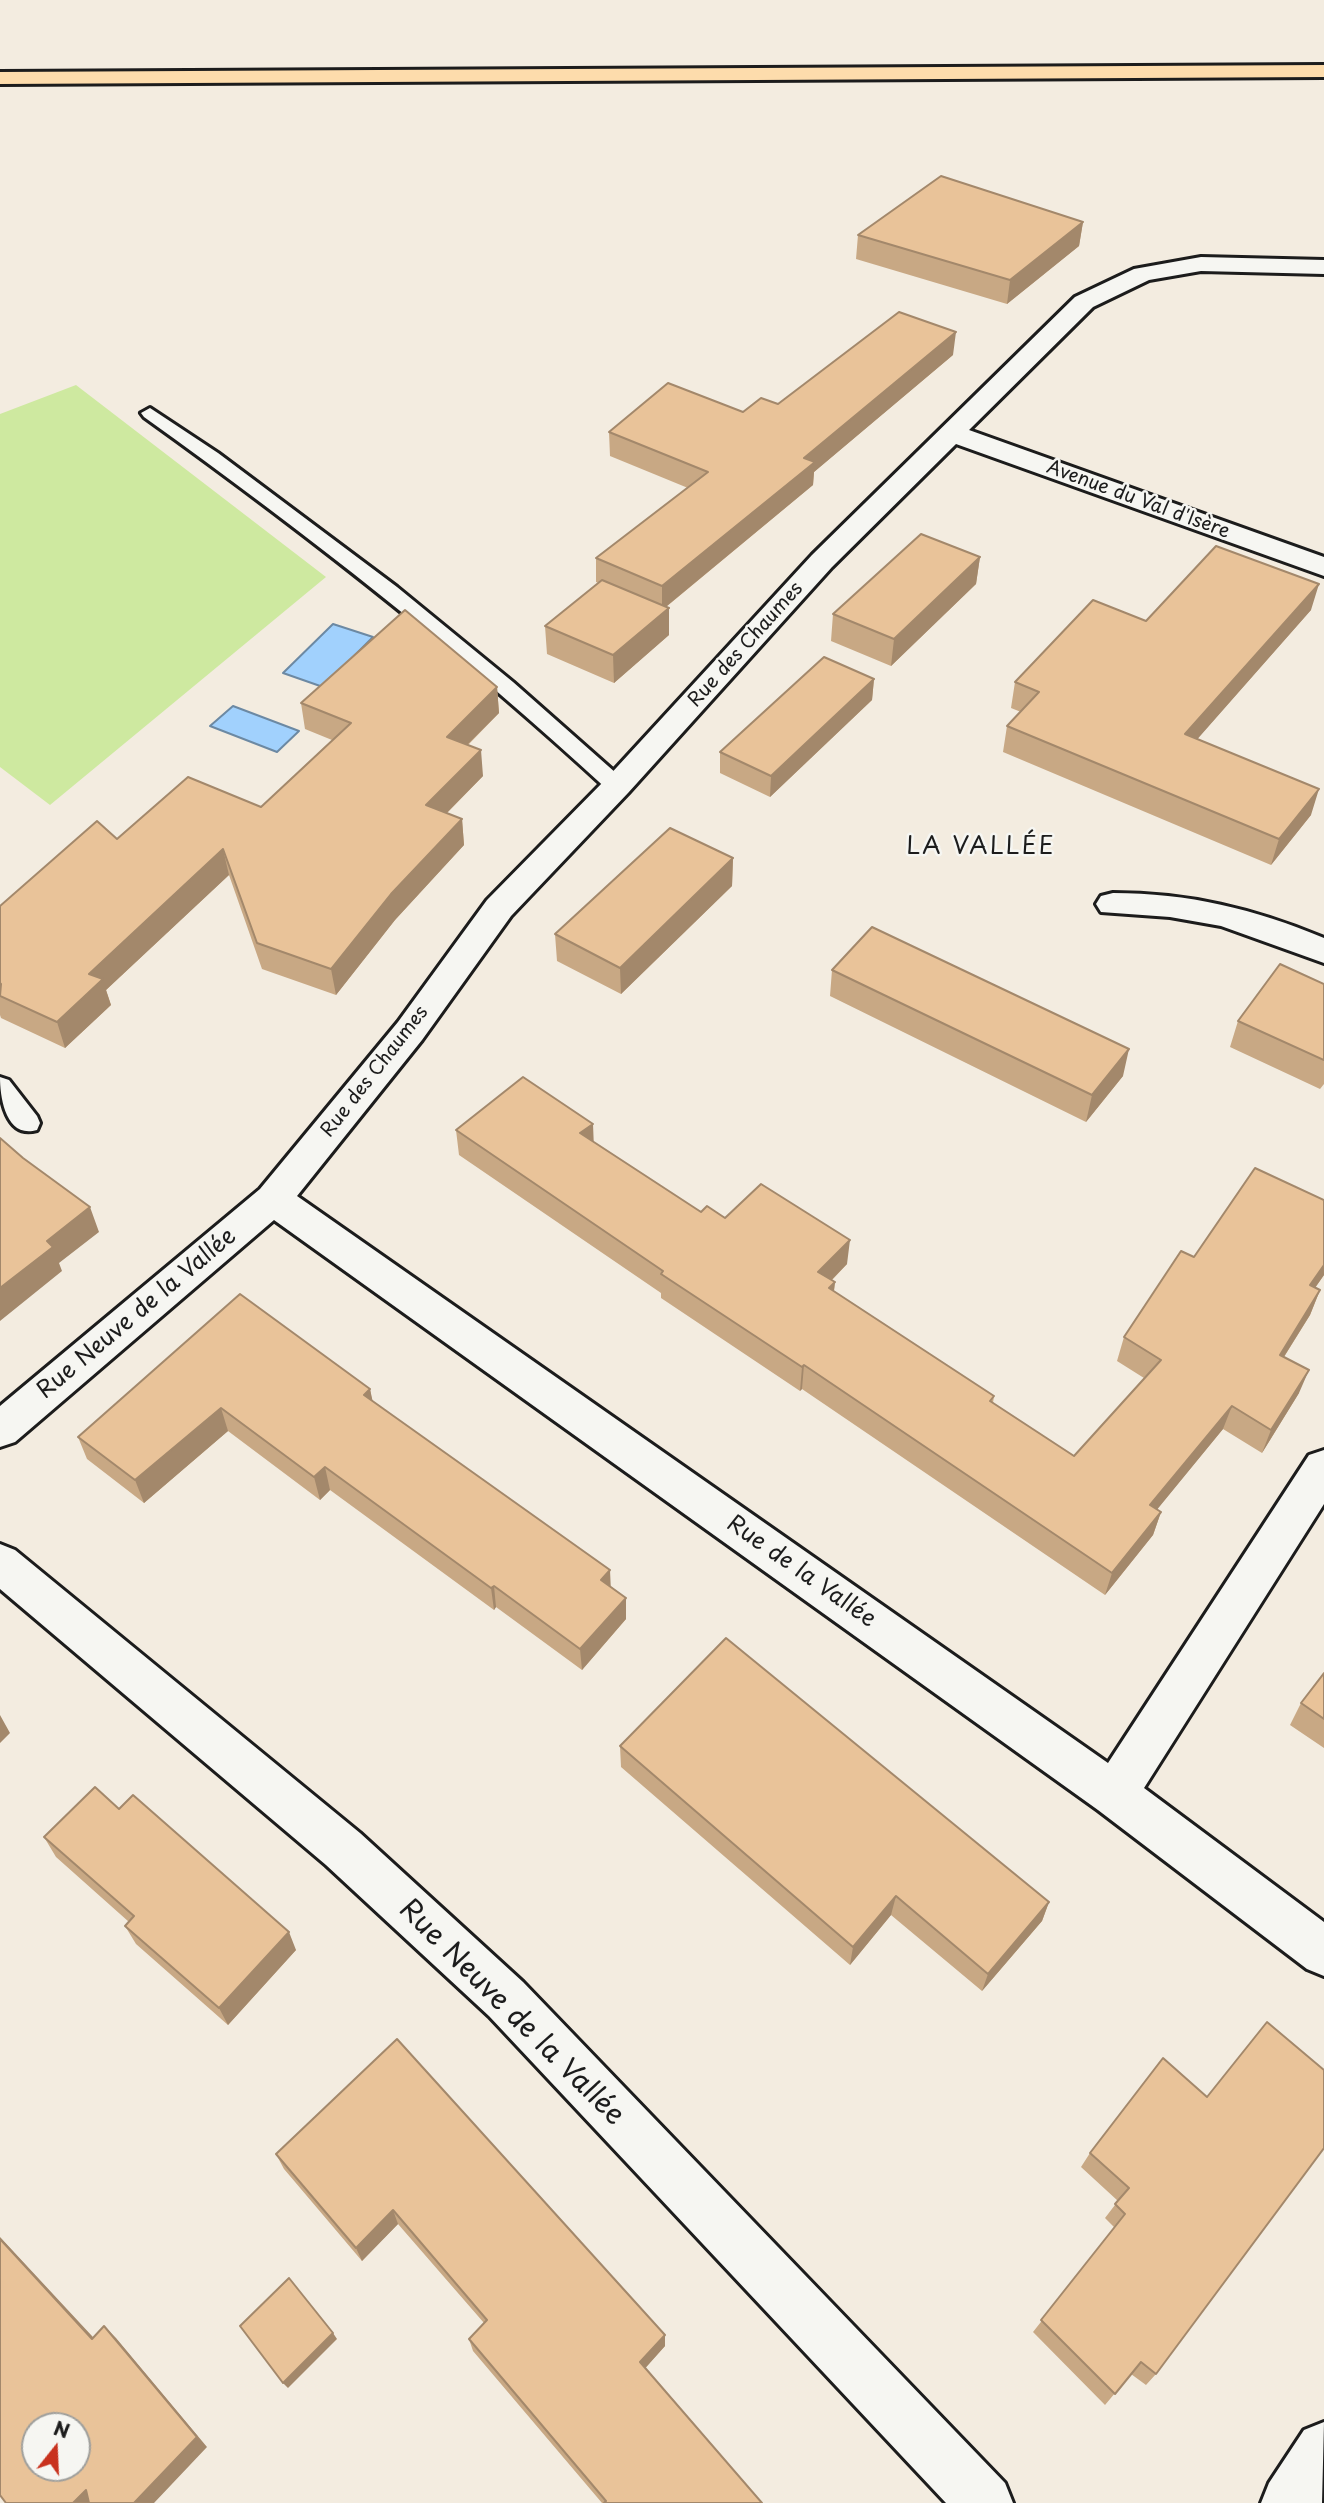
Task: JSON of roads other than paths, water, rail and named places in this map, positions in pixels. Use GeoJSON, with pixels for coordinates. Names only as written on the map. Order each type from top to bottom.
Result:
{"type":"FeatureCollection","features":[{"type":"Feature","properties":{"kind":"highway"},"geometry":{"type":"LineString","coordinates":[[0,78],[1324,71]]}},
{"type":"Feature","properties":{"kind":"street","name":"Rue des Chaumes"},"geometry":{"type":"LineString","coordinates":[[273,1199],[410,1031],[499,908],[617,786],[822,561],[1084,302],[1143,274],[1201,264],[1324,267]]}},
{"type":"Feature","properties":{"kind":"street","name":"Avenue du Val d'Isère"},"geometry":{"type":"LineString","coordinates":[[951,433],[1324,567]]}},
{"type":"Feature","properties":{"kind":"street"},"geometry":{"type":"LineString","coordinates":[[1113,904],[1161,903],[1215,911],[1276,930],[1324,951]]}},
{"type":"Feature","properties":{"kind":"street","name":"Rue Neuve de la Vallée"},"geometry":{"type":"LineString","coordinates":[[0,1430],[273,1199]]}},
{"type":"Feature","properties":{"kind":"street","name":"Rue de la Vallée"},"geometry":{"type":"LineString","coordinates":[[273,1199],[1114,1794],[1324,1952]]}},
{"type":"Feature","properties":{"kind":"street"},"geometry":{"type":"LineString","coordinates":[[1114,1794],[1324,1468]]}},
{"type":"Feature","properties":{"kind":"street","name":"Rue Neuve de la Vallée"},"geometry":{"type":"LineString","coordinates":[[0,1563],[343,1849],[506,1999],[985,2503]]}},
{"type":"Feature","properties":{"kind":"street"},"geometry":{"type":"LineString","coordinates":[[1289,2503],[1324,2450]]}},
{"type":"Feature","properties":{"kind":"lane"},"geometry":{"type":"LineString","coordinates":[[150,413],[318,533],[410,605],[561,734],[617,786]]}},
{"type":"Feature","properties":{"kind":"lane"},"geometry":{"type":"LineString","coordinates":[[0,1086],[28,1123]]}},
{"type":"Feature","properties":{"kind":"water"},"geometry":{"type":"Polygon","coordinates":[[[333,624],[373,637],[323,687],[283,673],[333,624]]]}},
{"type":"Feature","properties":{"kind":"water"},"geometry":{"type":"Polygon","coordinates":[[[233,706],[299,731],[277,752],[210,726],[233,706]]]}},
{"type":"Feature","properties":{"kind":"district","name":"LA VALLÉE"},"geometry":{"type":"Point","coordinates":[981,847]}}]}
